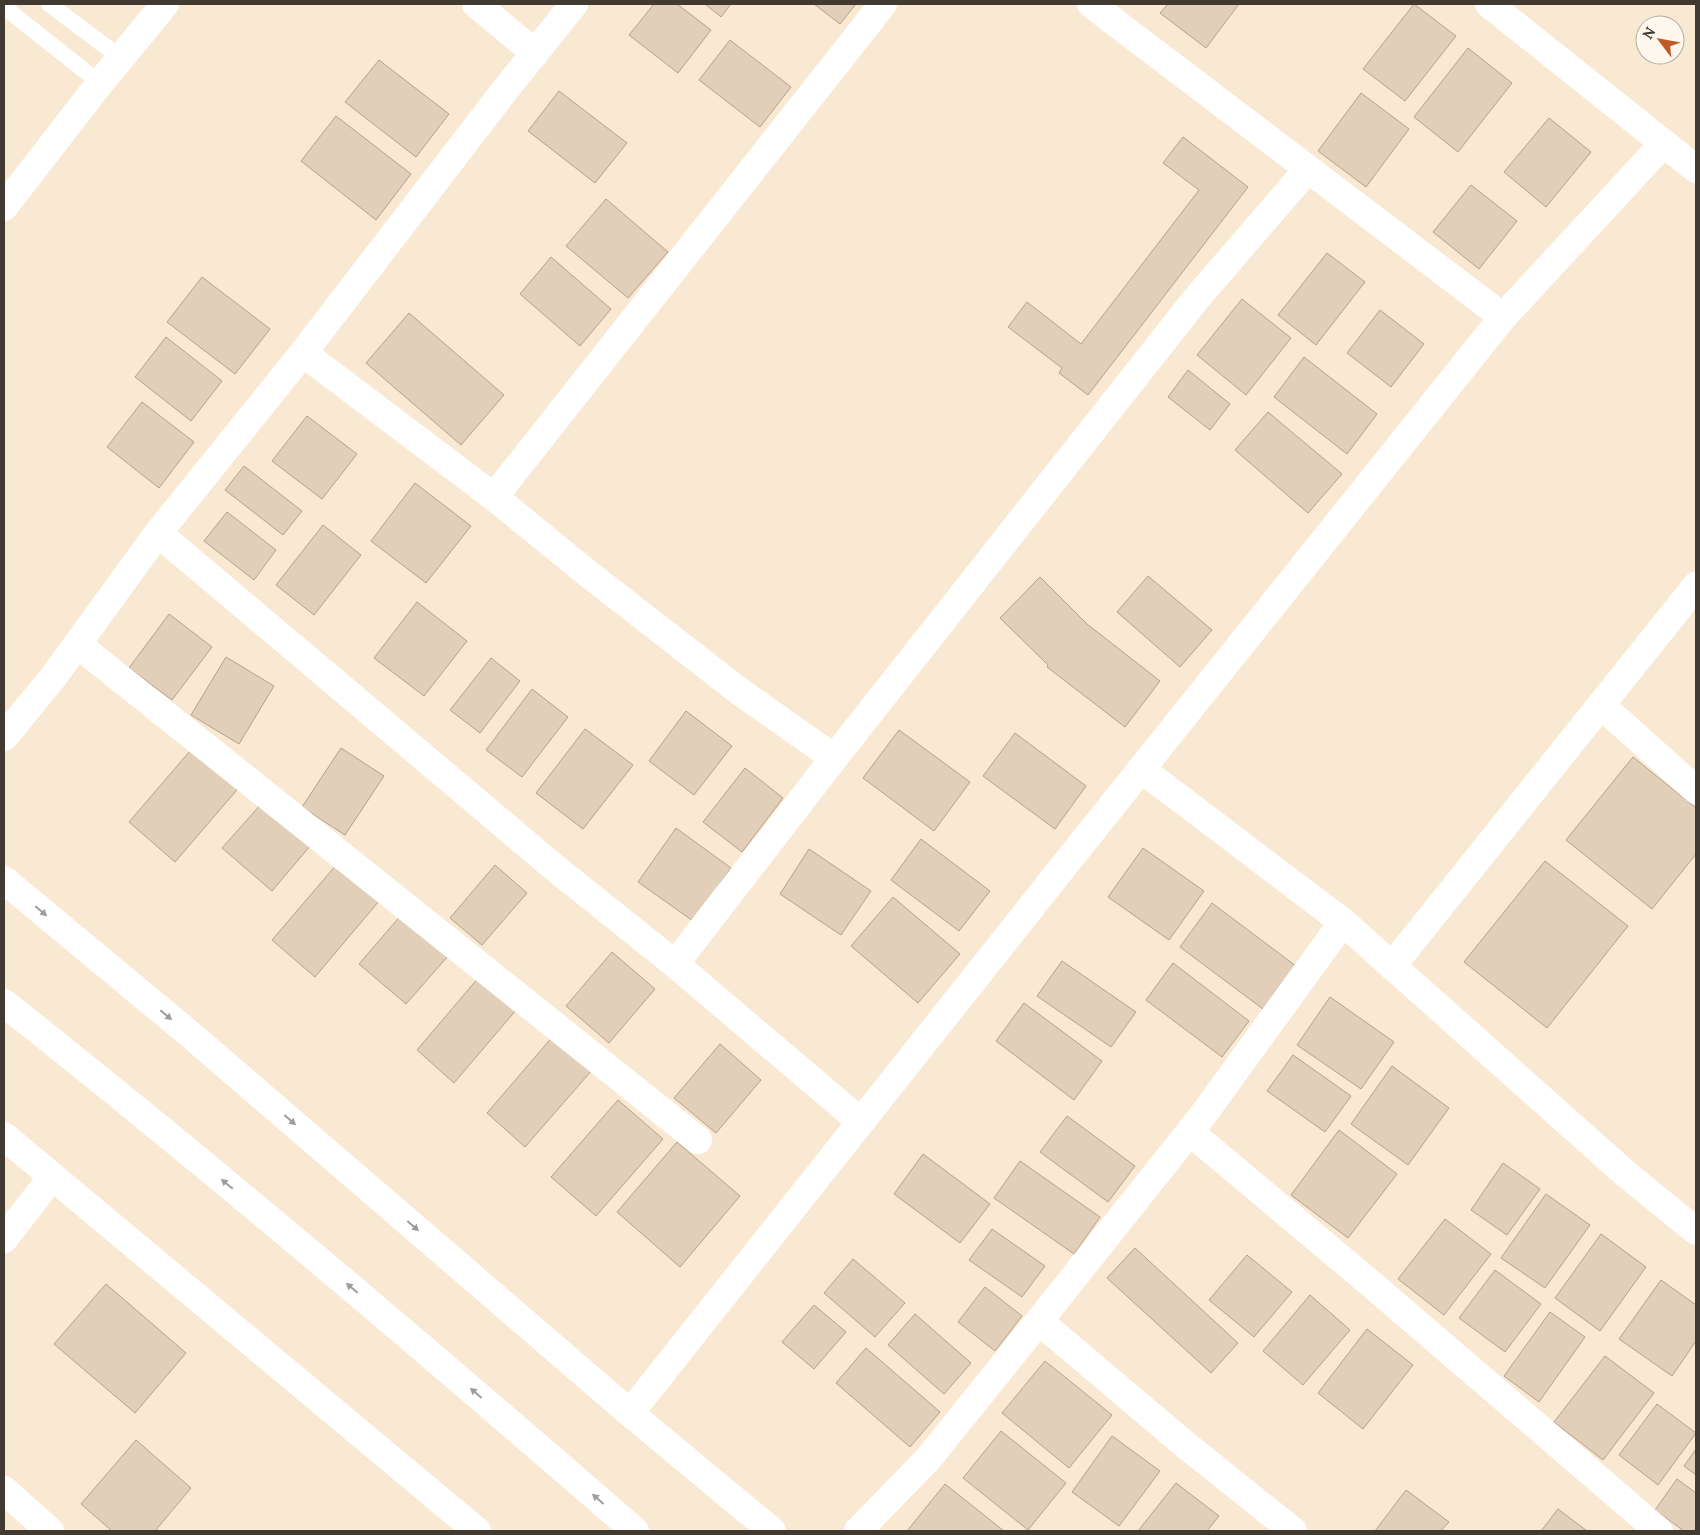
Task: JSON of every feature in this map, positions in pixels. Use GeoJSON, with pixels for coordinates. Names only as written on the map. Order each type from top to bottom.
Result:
{"type":"FeatureCollection","features":[{"type":"Feature","properties":{"kind":"street"},"geometry":{"type":"LineString","coordinates":[[4,207],[165,4]]}},
{"type":"Feature","properties":{"kind":"street"},"geometry":{"type":"LineString","coordinates":[[476,4],[535,53]]}},
{"type":"Feature","properties":{"kind":"street"},"geometry":{"type":"LineString","coordinates":[[4,737],[54,676],[158,533],[303,353],[574,4]]}},
{"type":"Feature","properties":{"kind":"street"},"geometry":{"type":"LineString","coordinates":[[494,497],[883,4]]}},
{"type":"Feature","properties":{"kind":"street"},"geometry":{"type":"LineString","coordinates":[[1091,4],[1503,317]]}},
{"type":"Feature","properties":{"kind":"street"},"geometry":{"type":"LineString","coordinates":[[1489,4],[1696,169]]}},
{"type":"Feature","properties":{"kind":"street"},"geometry":{"type":"LineString","coordinates":[[630,1413],[1141,769],[1503,317],[1664,143]]}},
{"type":"Feature","properties":{"kind":"street"},"geometry":{"type":"LineString","coordinates":[[675,964],[834,758],[1196,299],[1308,168]]}},
{"type":"Feature","properties":{"kind":"street"},"geometry":{"type":"LineString","coordinates":[[303,353],[494,497],[591,576],[739,691],[834,758]]}},
{"type":"Feature","properties":{"kind":"street"},"geometry":{"type":"LineString","coordinates":[[158,533],[555,868],[675,964],[861,1122]]}},
{"type":"Feature","properties":{"kind":"street"},"geometry":{"type":"LineString","coordinates":[[1392,966],[1602,706],[1696,586]]}},
{"type":"Feature","properties":{"kind":"street"},"geometry":{"type":"LineString","coordinates":[[77,644],[698,1140]]}},
{"type":"Feature","properties":{"kind":"street"},"geometry":{"type":"LineString","coordinates":[[1602,706],[1696,790]]}},
{"type":"Feature","properties":{"kind":"street"},"geometry":{"type":"LineString","coordinates":[[1141,769],[1343,922],[1626,1174],[1696,1231]]}},
{"type":"Feature","properties":{"kind":"street"},"geometry":{"type":"LineString","coordinates":[[4,880],[192,1036],[630,1413],[772,1531]]}},
{"type":"Feature","properties":{"kind":"street"},"geometry":{"type":"LineString","coordinates":[[858,1531],[928,1459],[1040,1321],[1190,1132],[1343,922]]}},
{"type":"Feature","properties":{"kind":"street"},"geometry":{"type":"LineString","coordinates":[[4,1003],[120,1095],[436,1358],[635,1531]]}},
{"type":"Feature","properties":{"kind":"street"},"geometry":{"type":"LineString","coordinates":[[1190,1132],[1370,1283],[1659,1531]]}},
{"type":"Feature","properties":{"kind":"street"},"geometry":{"type":"LineString","coordinates":[[4,1136],[477,1531]]}},
{"type":"Feature","properties":{"kind":"street"},"geometry":{"type":"LineString","coordinates":[[4,1239],[52,1177]]}},
{"type":"Feature","properties":{"kind":"street"},"geometry":{"type":"LineString","coordinates":[[1040,1321],[1182,1442],[1293,1531]]}},
{"type":"Feature","properties":{"kind":"street"},"geometry":{"type":"LineString","coordinates":[[4,1490],[39,1528]]}},
{"type":"Feature","properties":{"kind":"lane"},"geometry":{"type":"LineString","coordinates":[[49,4],[121,58]]}},
{"type":"Feature","properties":{"kind":"lane"},"geometry":{"type":"LineString","coordinates":[[4,7],[100,84]]}},
{"type":"Feature","properties":{"kind":"building"},"geometry":{"type":"Polygon","coordinates":[[[654,4],[677,4],[711,30],[678,73],[629,35],[654,4]]]}},
{"type":"Feature","properties":{"kind":"building"},"geometry":{"type":"Polygon","coordinates":[[[705,4],[731,4],[721,17],[705,4]]]}},
{"type":"Feature","properties":{"kind":"building"},"geometry":{"type":"Polygon","coordinates":[[[814,4],[856,4],[840,24],[814,4]]]}},
{"type":"Feature","properties":{"kind":"building"},"geometry":{"type":"Polygon","coordinates":[[[1168,4],[1239,4],[1206,48],[1160,13],[1168,4]]]}},
{"type":"Feature","properties":{"kind":"building"},"geometry":{"type":"Polygon","coordinates":[[[1414,4],[1456,36],[1405,101],[1363,69],[1414,4]]]}},
{"type":"Feature","properties":{"kind":"building"},"geometry":{"type":"Polygon","coordinates":[[[730,40],[791,87],[760,127],[699,80],[730,40]]]}},
{"type":"Feature","properties":{"kind":"building"},"geometry":{"type":"Polygon","coordinates":[[[1468,48],[1512,83],[1458,152],[1414,117],[1468,48]]]}},
{"type":"Feature","properties":{"kind":"building"},"geometry":{"type":"Polygon","coordinates":[[[379,60],[449,114],[416,157],[345,102],[379,60]]]}},
{"type":"Feature","properties":{"kind":"building"},"geometry":{"type":"Polygon","coordinates":[[[559,91],[627,143],[595,183],[528,131],[559,91]]]}},
{"type":"Feature","properties":{"kind":"building"},"geometry":{"type":"Polygon","coordinates":[[[1361,93],[1409,129],[1366,187],[1318,151],[1361,93]]]}},
{"type":"Feature","properties":{"kind":"building"},"geometry":{"type":"Polygon","coordinates":[[[336,116],[411,174],[376,220],[301,161],[336,116]]]}},
{"type":"Feature","properties":{"kind":"building"},"geometry":{"type":"Polygon","coordinates":[[[1549,118],[1591,152],[1546,207],[1504,172],[1549,118]]]}},
{"type":"Feature","properties":{"kind":"building"},"geometry":{"type":"Polygon","coordinates":[[[1183,137],[1248,187],[1088,395],[1059,373],[1062,368],[1008,327],[1027,302],[1081,344],[1199,190],[1163,163],[1183,137]]]}},
{"type":"Feature","properties":{"kind":"building"},"geometry":{"type":"Polygon","coordinates":[[[1471,185],[1517,221],[1479,269],[1433,232],[1471,185]]]}},
{"type":"Feature","properties":{"kind":"building"},"geometry":{"type":"Polygon","coordinates":[[[606,199],[668,252],[628,298],[566,246],[606,199]]]}},
{"type":"Feature","properties":{"kind":"building"},"geometry":{"type":"Polygon","coordinates":[[[1327,253],[1365,282],[1316,345],[1278,315],[1327,253]]]}},
{"type":"Feature","properties":{"kind":"building"},"geometry":{"type":"Polygon","coordinates":[[[551,257],[611,309],[580,346],[520,294],[551,257]]]}},
{"type":"Feature","properties":{"kind":"building"},"geometry":{"type":"Polygon","coordinates":[[[202,277],[270,329],[235,374],[167,322],[202,277]]]}},
{"type":"Feature","properties":{"kind":"building"},"geometry":{"type":"Polygon","coordinates":[[[1242,299],[1291,338],[1246,395],[1197,355],[1242,299]]]}},
{"type":"Feature","properties":{"kind":"building"},"geometry":{"type":"Polygon","coordinates":[[[1380,310],[1424,344],[1391,387],[1347,353],[1380,310]]]}},
{"type":"Feature","properties":{"kind":"building"},"geometry":{"type":"Polygon","coordinates":[[[409,313],[504,395],[461,445],[366,363],[409,313]]]}},
{"type":"Feature","properties":{"kind":"building"},"geometry":{"type":"Polygon","coordinates":[[[166,337],[222,381],[191,421],[135,377],[166,337]]]}},
{"type":"Feature","properties":{"kind":"building"},"geometry":{"type":"Polygon","coordinates":[[[1304,357],[1377,414],[1347,454],[1274,397],[1304,357]]]}},
{"type":"Feature","properties":{"kind":"building"},"geometry":{"type":"Polygon","coordinates":[[[1188,370],[1230,404],[1210,430],[1168,397],[1188,370]]]}},
{"type":"Feature","properties":{"kind":"building"},"geometry":{"type":"Polygon","coordinates":[[[142,402],[194,442],[159,488],[107,447],[142,402]]]}},
{"type":"Feature","properties":{"kind":"building"},"geometry":{"type":"Polygon","coordinates":[[[1268,412],[1342,474],[1308,513],[1235,450],[1268,412]]]}},
{"type":"Feature","properties":{"kind":"building"},"geometry":{"type":"Polygon","coordinates":[[[307,416],[357,454],[322,499],[272,461],[307,416]]]}},
{"type":"Feature","properties":{"kind":"building"},"geometry":{"type":"Polygon","coordinates":[[[244,466],[302,511],[283,535],[225,490],[244,466]]]}},
{"type":"Feature","properties":{"kind":"building"},"geometry":{"type":"Polygon","coordinates":[[[415,483],[471,526],[426,583],[371,541],[415,483]]]}},
{"type":"Feature","properties":{"kind":"building"},"geometry":{"type":"Polygon","coordinates":[[[227,512],[276,550],[254,580],[204,541],[227,512]]]}},
{"type":"Feature","properties":{"kind":"building"},"geometry":{"type":"Polygon","coordinates":[[[323,525],[361,555],[314,615],[276,585],[323,525]]]}},
{"type":"Feature","properties":{"kind":"building"},"geometry":{"type":"Polygon","coordinates":[[[1148,576],[1212,630],[1180,667],[1117,612],[1148,576]]]}},
{"type":"Feature","properties":{"kind":"building"},"geometry":{"type":"Polygon","coordinates":[[[1040,577],[1087,624],[1160,681],[1125,727],[1047,667],[1048,665],[1000,618],[1040,577]]]}},
{"type":"Feature","properties":{"kind":"building"},"geometry":{"type":"Polygon","coordinates":[[[417,602],[467,641],[424,696],[374,658],[417,602]]]}},
{"type":"Feature","properties":{"kind":"building"},"geometry":{"type":"Polygon","coordinates":[[[169,614],[212,647],[172,700],[129,668],[169,614]]]}},
{"type":"Feature","properties":{"kind":"building"},"geometry":{"type":"Polygon","coordinates":[[[226,657],[274,686],[239,744],[191,715],[226,657]]]}},
{"type":"Feature","properties":{"kind":"building"},"geometry":{"type":"Polygon","coordinates":[[[491,658],[520,681],[480,733],[450,710],[491,658]]]}},
{"type":"Feature","properties":{"kind":"building"},"geometry":{"type":"Polygon","coordinates":[[[532,689],[568,717],[522,777],[486,750],[532,689]]]}},
{"type":"Feature","properties":{"kind":"building"},"geometry":{"type":"Polygon","coordinates":[[[686,711],[732,746],[694,795],[649,761],[686,711]]]}},
{"type":"Feature","properties":{"kind":"building"},"geometry":{"type":"Polygon","coordinates":[[[585,729],[633,765],[583,829],[536,793],[585,729]]]}},
{"type":"Feature","properties":{"kind":"building"},"geometry":{"type":"Polygon","coordinates":[[[899,730],[970,782],[934,831],[863,778],[899,730]]]}},
{"type":"Feature","properties":{"kind":"building"},"geometry":{"type":"Polygon","coordinates":[[[1015,733],[1086,786],[1055,829],[983,776],[1015,733]]]}},
{"type":"Feature","properties":{"kind":"building"},"geometry":{"type":"Polygon","coordinates":[[[196,744],[242,784],[175,862],[129,822],[196,744]]]}},
{"type":"Feature","properties":{"kind":"building"},"geometry":{"type":"Polygon","coordinates":[[[341,748],[384,776],[345,835],[302,807],[341,748]]]}},
{"type":"Feature","properties":{"kind":"building"},"geometry":{"type":"Polygon","coordinates":[[[1633,757],[1696,808],[1696,854],[1652,909],[1566,840],[1633,757]]]}},
{"type":"Feature","properties":{"kind":"building"},"geometry":{"type":"Polygon","coordinates":[[[745,768],[783,798],[742,852],[703,822],[745,768]]]}},
{"type":"Feature","properties":{"kind":"building"},"geometry":{"type":"Polygon","coordinates":[[[262,803],[311,845],[272,891],[222,848],[262,803]]]}},
{"type":"Feature","properties":{"kind":"building"},"geometry":{"type":"Polygon","coordinates":[[[676,828],[731,868],[693,921],[638,882],[676,828]]]}},
{"type":"Feature","properties":{"kind":"building"},"geometry":{"type":"Polygon","coordinates":[[[921,839],[990,891],[959,931],[891,880],[921,839]]]}},
{"type":"Feature","properties":{"kind":"building"},"geometry":{"type":"Polygon","coordinates":[[[1143,848],[1204,891],[1169,940],[1108,897],[1143,848]]]}},
{"type":"Feature","properties":{"kind":"building"},"geometry":{"type":"Polygon","coordinates":[[[809,849],[871,891],[841,935],[780,894],[809,849]]]}},
{"type":"Feature","properties":{"kind":"building"},"geometry":{"type":"Polygon","coordinates":[[[1545,861],[1628,926],[1547,1028],[1464,962],[1545,861]]]}},
{"type":"Feature","properties":{"kind":"building"},"geometry":{"type":"Polygon","coordinates":[[[337,864],[379,901],[315,977],[272,940],[337,864]]]}},
{"type":"Feature","properties":{"kind":"building"},"geometry":{"type":"Polygon","coordinates":[[[495,865],[527,893],[482,945],[450,918],[495,865]]]}},
{"type":"Feature","properties":{"kind":"building"},"geometry":{"type":"Polygon","coordinates":[[[893,897],[960,954],[918,1003],[851,946],[893,897]]]}},
{"type":"Feature","properties":{"kind":"building"},"geometry":{"type":"Polygon","coordinates":[[[1212,903],[1300,969],[1267,1012],[1180,947],[1212,903]]]}},
{"type":"Feature","properties":{"kind":"building"},"geometry":{"type":"Polygon","coordinates":[[[402,914],[449,955],[406,1004],[359,964],[402,914]]]}},
{"type":"Feature","properties":{"kind":"building"},"geometry":{"type":"Polygon","coordinates":[[[612,952],[655,989],[609,1043],[566,1006],[612,952]]]}},
{"type":"Feature","properties":{"kind":"building"},"geometry":{"type":"Polygon","coordinates":[[[1062,961],[1136,1012],[1111,1047],[1037,996],[1062,961]]]}},
{"type":"Feature","properties":{"kind":"building"},"geometry":{"type":"Polygon","coordinates":[[[1173,963],[1249,1021],[1222,1057],[1146,1000],[1173,963]]]}},
{"type":"Feature","properties":{"kind":"building"},"geometry":{"type":"Polygon","coordinates":[[[479,977],[517,1009],[454,1083],[417,1050],[479,977]]]}},
{"type":"Feature","properties":{"kind":"building"},"geometry":{"type":"Polygon","coordinates":[[[1330,997],[1394,1042],[1361,1089],[1297,1045],[1330,997]]]}},
{"type":"Feature","properties":{"kind":"building"},"geometry":{"type":"Polygon","coordinates":[[[1024,1003],[1102,1061],[1074,1100],[996,1041],[1024,1003]]]}},
{"type":"Feature","properties":{"kind":"building"},"geometry":{"type":"Polygon","coordinates":[[[554,1035],[593,1069],[525,1147],[487,1113],[554,1035]]]}},
{"type":"Feature","properties":{"kind":"building"},"geometry":{"type":"Polygon","coordinates":[[[720,1044],[761,1080],[716,1133],[674,1098],[720,1044]]]}},
{"type":"Feature","properties":{"kind":"building"},"geometry":{"type":"Polygon","coordinates":[[[1293,1055],[1351,1096],[1325,1132],[1267,1091],[1293,1055]]]}},
{"type":"Feature","properties":{"kind":"building"},"geometry":{"type":"Polygon","coordinates":[[[1392,1066],[1449,1108],[1408,1165],[1351,1124],[1392,1066]]]}},
{"type":"Feature","properties":{"kind":"building"},"geometry":{"type":"Polygon","coordinates":[[[618,1100],[663,1139],[596,1216],[551,1177],[618,1100]]]}},
{"type":"Feature","properties":{"kind":"building"},"geometry":{"type":"Polygon","coordinates":[[[1067,1116],[1135,1166],[1108,1202],[1040,1152],[1067,1116]]]}},
{"type":"Feature","properties":{"kind":"building"},"geometry":{"type":"Polygon","coordinates":[[[1339,1130],[1397,1174],[1348,1238],[1291,1195],[1339,1130]]]}},
{"type":"Feature","properties":{"kind":"building"},"geometry":{"type":"Polygon","coordinates":[[[677,1142],[740,1196],[680,1267],[617,1212],[677,1142]]]}},
{"type":"Feature","properties":{"kind":"building"},"geometry":{"type":"Polygon","coordinates":[[[923,1154],[990,1204],[960,1243],[894,1194],[923,1154]]]}},
{"type":"Feature","properties":{"kind":"building"},"geometry":{"type":"Polygon","coordinates":[[[1020,1161],[1100,1217],[1074,1254],[994,1198],[1020,1161]]]}},
{"type":"Feature","properties":{"kind":"building"},"geometry":{"type":"Polygon","coordinates":[[[1503,1163],[1540,1189],[1507,1235],[1471,1210],[1503,1163]]]}},
{"type":"Feature","properties":{"kind":"building"},"geometry":{"type":"Polygon","coordinates":[[[1546,1194],[1590,1225],[1545,1288],[1501,1258],[1546,1194]]]}},
{"type":"Feature","properties":{"kind":"building"},"geometry":{"type":"Polygon","coordinates":[[[1445,1219],[1491,1254],[1444,1315],[1398,1279],[1445,1219]]]}},
{"type":"Feature","properties":{"kind":"building"},"geometry":{"type":"Polygon","coordinates":[[[992,1229],[1045,1266],[1022,1297],[969,1260],[992,1229]]]}},
{"type":"Feature","properties":{"kind":"building"},"geometry":{"type":"Polygon","coordinates":[[[1601,1234],[1646,1267],[1600,1331],[1555,1298],[1601,1234]]]}},
{"type":"Feature","properties":{"kind":"building"},"geometry":{"type":"Polygon","coordinates":[[[1135,1248],[1238,1343],[1211,1373],[1107,1278],[1135,1248]]]}},
{"type":"Feature","properties":{"kind":"building"},"geometry":{"type":"Polygon","coordinates":[[[1247,1255],[1292,1292],[1254,1337],[1209,1300],[1247,1255]]]}},
{"type":"Feature","properties":{"kind":"building"},"geometry":{"type":"Polygon","coordinates":[[[853,1259],[905,1303],[875,1337],[824,1293],[853,1259]]]}},
{"type":"Feature","properties":{"kind":"building"},"geometry":{"type":"Polygon","coordinates":[[[1495,1270],[1541,1304],[1505,1352],[1459,1318],[1495,1270]]]}},
{"type":"Feature","properties":{"kind":"building"},"geometry":{"type":"Polygon","coordinates":[[[1661,1280],[1696,1305],[1696,1341],[1672,1376],[1619,1339],[1661,1280]]]}},
{"type":"Feature","properties":{"kind":"building"},"geometry":{"type":"Polygon","coordinates":[[[106,1284],[186,1353],[135,1413],[54,1344],[106,1284]]]}},
{"type":"Feature","properties":{"kind":"building"},"geometry":{"type":"Polygon","coordinates":[[[985,1287],[1022,1316],[995,1351],[958,1322],[985,1287]]]}},
{"type":"Feature","properties":{"kind":"building"},"geometry":{"type":"Polygon","coordinates":[[[1310,1295],[1350,1330],[1303,1385],[1263,1351],[1310,1295]]]}},
{"type":"Feature","properties":{"kind":"building"},"geometry":{"type":"Polygon","coordinates":[[[814,1305],[846,1332],[814,1369],[782,1342],[814,1305]]]}},
{"type":"Feature","properties":{"kind":"building"},"geometry":{"type":"Polygon","coordinates":[[[1550,1312],[1585,1337],[1539,1402],[1504,1376],[1550,1312]]]}},
{"type":"Feature","properties":{"kind":"building"},"geometry":{"type":"Polygon","coordinates":[[[915,1314],[971,1363],[944,1394],[888,1345],[915,1314]]]}},
{"type":"Feature","properties":{"kind":"building"},"geometry":{"type":"Polygon","coordinates":[[[1367,1329],[1413,1365],[1363,1429],[1318,1393],[1367,1329]]]}},
{"type":"Feature","properties":{"kind":"building"},"geometry":{"type":"Polygon","coordinates":[[[866,1348],[940,1412],[910,1447],[836,1383],[866,1348]]]}},
{"type":"Feature","properties":{"kind":"building"},"geometry":{"type":"Polygon","coordinates":[[[1605,1356],[1654,1393],[1603,1460],[1554,1422],[1605,1356]]]}},
{"type":"Feature","properties":{"kind":"building"},"geometry":{"type":"Polygon","coordinates":[[[1045,1361],[1112,1415],[1069,1468],[1002,1413],[1045,1361]]]}},
{"type":"Feature","properties":{"kind":"building"},"geometry":{"type":"Polygon","coordinates":[[[1657,1404],[1696,1433],[1658,1485],[1619,1455],[1657,1404]]]}},
{"type":"Feature","properties":{"kind":"building"},"geometry":{"type":"Polygon","coordinates":[[[1001,1431],[1066,1483],[1028,1530],[963,1478],[1001,1431]]]}},
{"type":"Feature","properties":{"kind":"building"},"geometry":{"type":"Polygon","coordinates":[[[1112,1436],[1160,1471],[1119,1526],[1072,1492],[1112,1436]]]}},
{"type":"Feature","properties":{"kind":"building"},"geometry":{"type":"Polygon","coordinates":[[[136,1440],[191,1488],[155,1531],[112,1531],[81,1504],[136,1440]]]}},
{"type":"Feature","properties":{"kind":"building"},"geometry":{"type":"Polygon","coordinates":[[[1696,1449],[1696,1475],[1684,1466],[1696,1449]]]}},
{"type":"Feature","properties":{"kind":"building"},"geometry":{"type":"Polygon","coordinates":[[[1677,1479],[1696,1493],[1696,1531],[1684,1531],[1655,1510],[1677,1479]]]}},
{"type":"Feature","properties":{"kind":"building"},"geometry":{"type":"Polygon","coordinates":[[[1176,1483],[1219,1516],[1207,1531],[1138,1531],[1176,1483]]]}},
{"type":"Feature","properties":{"kind":"building"},"geometry":{"type":"Polygon","coordinates":[[[945,1484],[1004,1531],[907,1531],[945,1484]]]}},
{"type":"Feature","properties":{"kind":"building"},"geometry":{"type":"Polygon","coordinates":[[[1406,1490],[1449,1522],[1441,1531],[1375,1531],[1406,1490]]]}},
{"type":"Feature","properties":{"kind":"building"},"geometry":{"type":"Polygon","coordinates":[[[1558,1509],[1587,1531],[1541,1531],[1558,1509]]]}}]}
